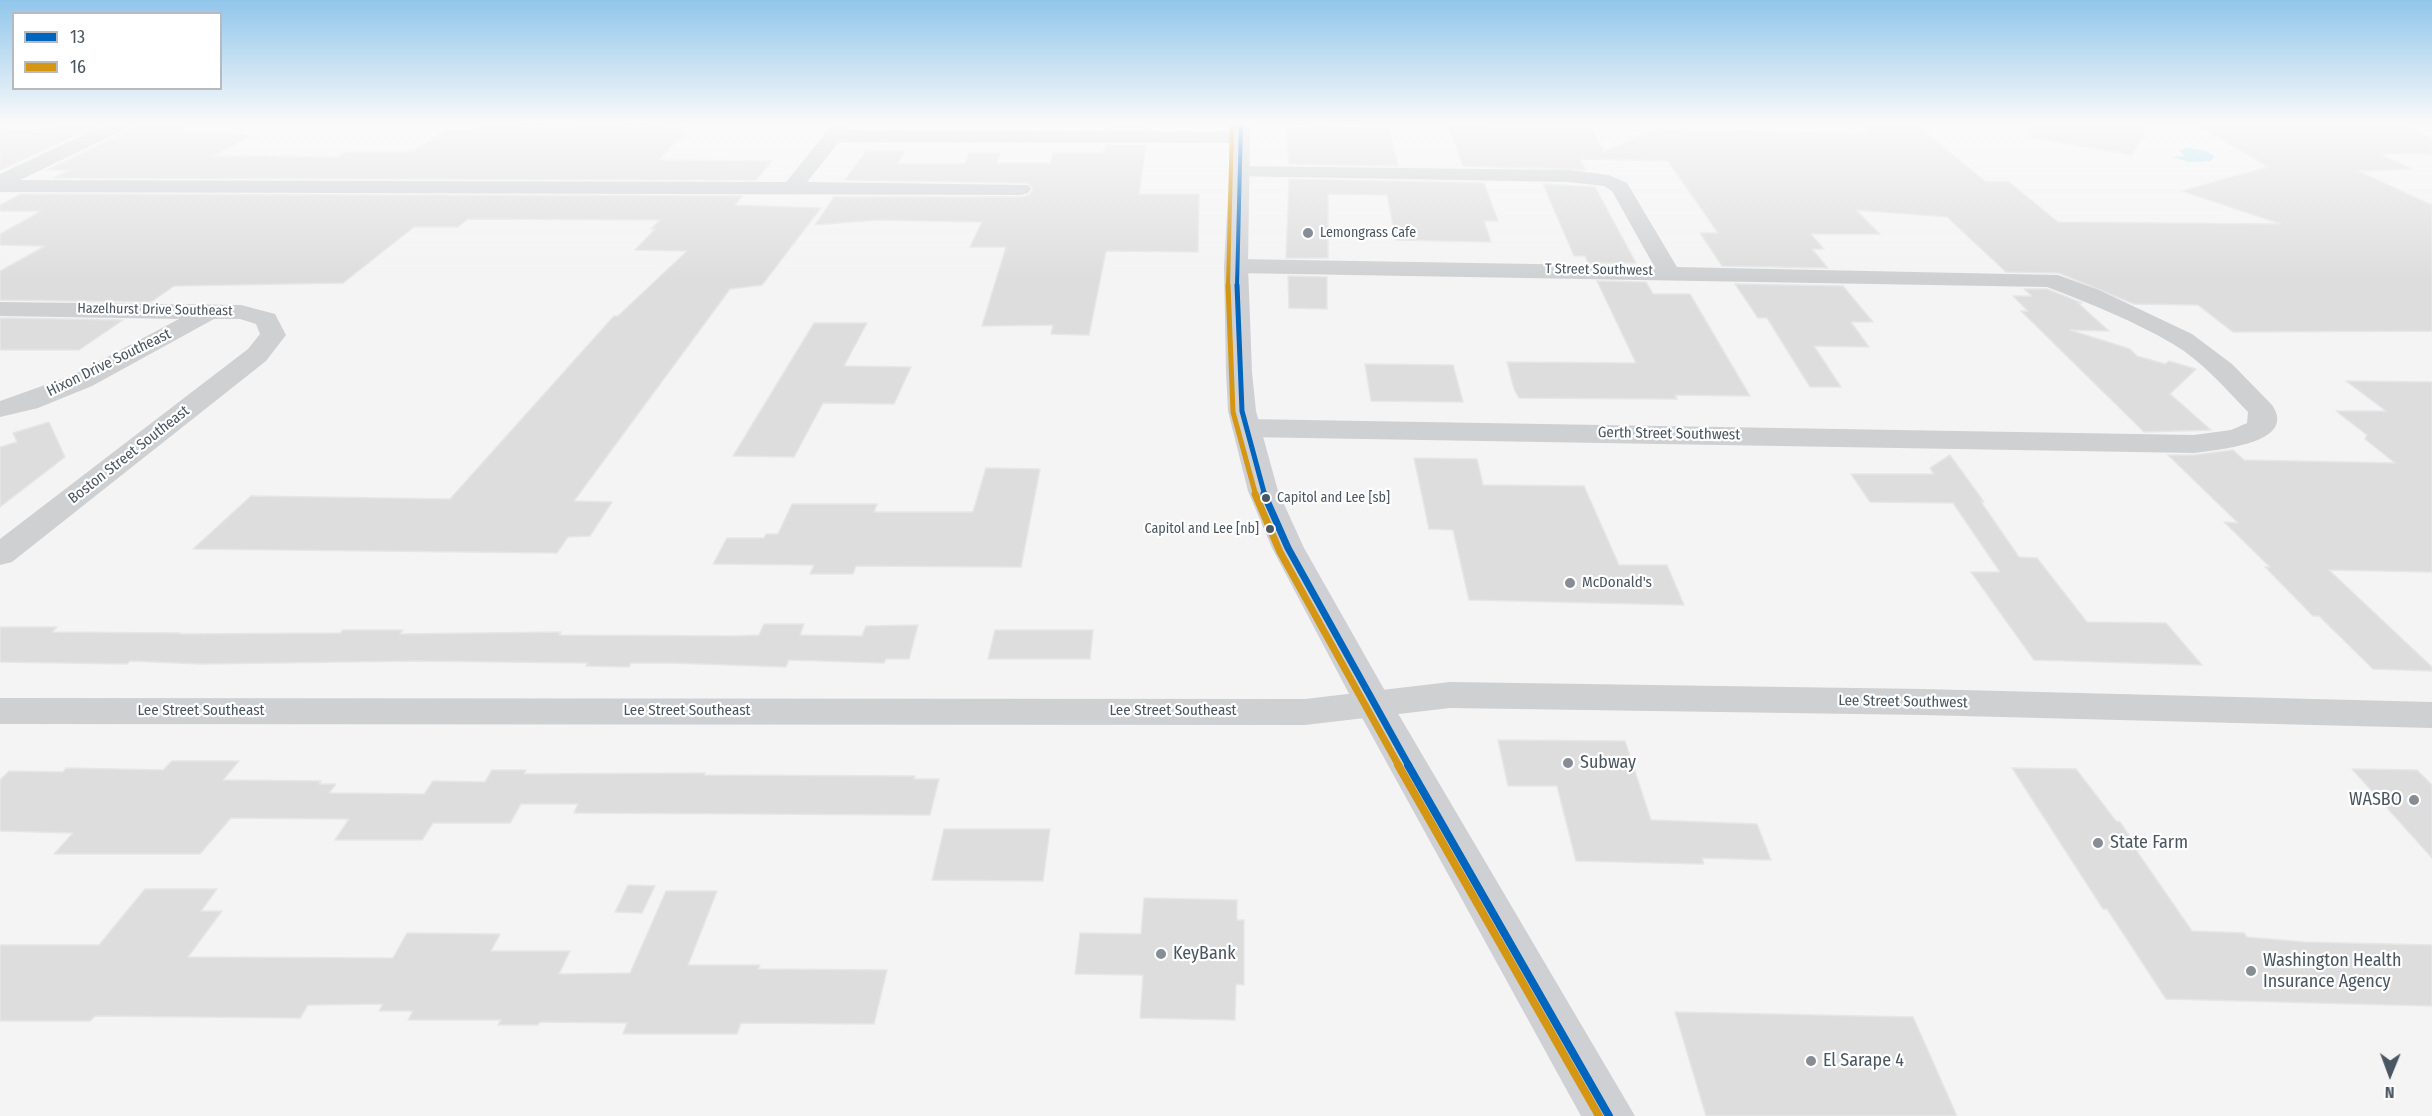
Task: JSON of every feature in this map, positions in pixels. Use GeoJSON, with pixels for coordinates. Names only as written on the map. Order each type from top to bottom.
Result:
{"type":"FeatureCollection","features":[{"type":"Feature","properties":{"kind":"main road"},"geometry":{"type":"LineString","coordinates":[[1239,176],[1236,266],[1244,419],[1263,491],[1288,548],[1374,705],[1609,1116]]}},
{"type":"Feature","properties":{"kind":"street"},"geometry":{"type":"LineString","coordinates":[[0,184],[16,176]]}},
{"type":"Feature","properties":{"kind":"street"},"geometry":{"type":"LineString","coordinates":[[792,188],[802,176]]}},
{"type":"Feature","properties":{"kind":"street"},"geometry":{"type":"LineString","coordinates":[[1570,176],[1609,181],[1620,188],[1669,272]]}},
{"type":"Feature","properties":{"kind":"street"},"geometry":{"type":"LineString","coordinates":[[0,184],[1021,189]]}},
{"type":"Feature","properties":{"kind":"street","name":"T Street Southwest"},"geometry":{"type":"LineString","coordinates":[[1236,266],[1962,276],[2050,280],[2090,295],[2183,339],[2223,370],[2262,411],[2261,427],[2238,438],[2194,444],[2092,441]]}},
{"type":"Feature","properties":{"kind":"street","name":"Hazelhurst Drive Southeast"},"geometry":{"type":"LineString","coordinates":[[0,309],[214,309],[241,312],[266,319],[273,335],[257,355]]}},
{"type":"Feature","properties":{"kind":"street","name":"Hixon Drive Southeast"},"geometry":{"type":"LineString","coordinates":[[0,409],[49,394],[96,373],[214,309]]}},
{"type":"Feature","properties":{"kind":"street","name":"Boston Street Southeast"},"geometry":{"type":"LineString","coordinates":[[0,555],[257,355]]}},
{"type":"Feature","properties":{"kind":"street","name":"Gerth Street Southwest"},"geometry":{"type":"LineString","coordinates":[[1244,419],[2092,441]]}},
{"type":"Feature","properties":{"kind":"street","name":"Lee Street Southwest"},"geometry":{"type":"LineString","coordinates":[[1374,705],[1450,695],[1933,702],[2432,715]]}},
{"type":"Feature","properties":{"kind":"street","name":"Lee Street Southeast"},"geometry":{"type":"LineString","coordinates":[[0,711],[1305,712],[1374,705]]}},
{"type":"Feature","properties":{"kind":"building"},"geometry":{"type":"Polygon","coordinates":[[[58,176],[759,176],[756,180],[54,178],[58,176]]]}},
{"type":"Feature","properties":{"kind":"building"},"geometry":{"type":"Polygon","coordinates":[[[848,176],[1142,176],[1139,194],[1199,194],[1198,252],[1106,251],[1089,335],[1051,334],[1053,325],[982,326],[1006,247],[970,247],[982,222],[877,220],[815,225],[834,197],[1021,197],[1029,195],[1033,189],[1028,183],[845,180],[848,176]]]}},
{"type":"Feature","properties":{"kind":"building"},"geometry":{"type":"Polygon","coordinates":[[[1678,176],[1979,176],[1986,182],[2009,182],[2058,222],[2281,224],[2182,191],[2235,176],[2369,176],[2432,205],[2432,331],[2233,332],[2198,305],[2134,304],[2059,273],[2006,272],[1947,217],[1856,210],[1880,234],[1811,234],[1824,249],[1812,249],[1828,268],[1722,266],[1700,233],[1718,233],[1678,176]]]}},
{"type":"Feature","properties":{"kind":"building"},"geometry":{"type":"Polygon","coordinates":[[[1289,179],[1484,183],[1498,221],[1484,221],[1491,242],[1396,240],[1387,195],[1328,194],[1328,258],[1286,258],[1289,179]]]}},
{"type":"Feature","properties":{"kind":"building"},"geometry":{"type":"Polygon","coordinates":[[[1543,184],[1595,187],[1636,263],[1588,263],[1585,256],[1574,256],[1543,184]]]}},
{"type":"Feature","properties":{"kind":"building"},"geometry":{"type":"Polygon","coordinates":[[[21,194],[742,196],[735,205],[821,208],[762,285],[730,289],[574,501],[612,502],[590,536],[568,537],[557,553],[193,549],[251,496],[450,499],[614,316],[618,316],[687,251],[635,250],[655,229],[651,229],[660,220],[468,219],[458,227],[414,227],[343,283],[174,286],[151,302],[0,300],[0,271],[45,246],[0,245],[0,234],[41,211],[0,211],[0,205],[21,194]]]}},
{"type":"Feature","properties":{"kind":"building"},"geometry":{"type":"Polygon","coordinates":[[[1288,276],[1327,277],[1327,309],[1289,308],[1288,276]]]}},
{"type":"Feature","properties":{"kind":"building"},"geometry":{"type":"Polygon","coordinates":[[[1597,281],[1646,282],[1653,294],[1690,294],[1750,396],[1675,395],[1677,399],[1519,398],[1514,389],[1507,362],[1636,363],[1597,281]]]}},
{"type":"Feature","properties":{"kind":"building"},"geometry":{"type":"Polygon","coordinates":[[[1735,284],[1843,286],[1873,322],[1851,322],[1869,347],[1814,346],[1841,387],[1810,387],[1767,318],[1758,318],[1735,284]]]}},
{"type":"Feature","properties":{"kind":"building"},"geometry":{"type":"Polygon","coordinates":[[[2024,289],[2047,289],[2082,303],[2078,303],[2109,331],[2070,330],[2130,349],[2137,356],[2165,364],[2169,361],[2196,369],[2170,394],[2211,430],[2144,432],[2021,311],[2028,311],[2013,296],[2032,296],[2024,289]]]}},
{"type":"Feature","properties":{"kind":"building"},"geometry":{"type":"Polygon","coordinates":[[[0,318],[123,320],[79,350],[0,350],[0,318]]]}},
{"type":"Feature","properties":{"kind":"building"},"geometry":{"type":"Polygon","coordinates":[[[814,323],[867,323],[844,366],[911,367],[894,404],[823,403],[794,457],[733,456],[814,323]]]}},
{"type":"Feature","properties":{"kind":"building"},"geometry":{"type":"Polygon","coordinates":[[[1365,364],[1453,365],[1463,402],[1371,401],[1365,364]]]}},
{"type":"Feature","properties":{"kind":"building"},"geometry":{"type":"Polygon","coordinates":[[[2346,381],[2432,382],[2432,572],[2329,570],[2432,667],[2432,671],[2373,669],[2319,616],[2313,616],[2265,567],[2270,567],[2224,522],[2238,523],[2168,455],[2194,455],[2233,450],[2244,460],[2395,463],[2365,439],[2367,435],[2336,411],[2386,411],[2346,381]]]}},
{"type":"Feature","properties":{"kind":"building"},"geometry":{"type":"Polygon","coordinates":[[[49,422],[65,457],[0,507],[0,447],[17,442],[13,433],[49,422]]]}},
{"type":"Feature","properties":{"kind":"building"},"geometry":{"type":"Polygon","coordinates":[[[1950,455],[1984,502],[1981,502],[2019,557],[2037,558],[2087,622],[2166,623],[2202,665],[2034,660],[1971,572],[2000,572],[1953,503],[1870,502],[1851,474],[1934,474],[1930,468],[1950,455]]]}},
{"type":"Feature","properties":{"kind":"building"},"geometry":{"type":"Polygon","coordinates":[[[1414,458],[1477,459],[1483,485],[1584,486],[1619,565],[1667,565],[1684,605],[1469,600],[1453,530],[1429,529],[1414,458]]]}},
{"type":"Feature","properties":{"kind":"building"},"geometry":{"type":"Polygon","coordinates":[[[986,468],[1040,469],[1021,567],[856,566],[853,574],[810,574],[814,565],[713,564],[727,538],[764,538],[766,534],[778,534],[792,504],[877,504],[874,512],[973,512],[986,468]]]}},
{"type":"Feature","properties":{"kind":"building"},"geometry":{"type":"Polygon","coordinates":[[[764,624],[804,624],[800,635],[862,636],[866,626],[918,625],[909,659],[886,659],[884,663],[789,660],[786,667],[631,663],[629,667],[586,666],[588,663],[418,661],[201,664],[130,661],[127,664],[0,662],[0,627],[57,627],[52,632],[179,634],[340,633],[343,630],[403,630],[400,634],[561,632],[559,635],[737,636],[759,635],[764,624]]]}},
{"type":"Feature","properties":{"kind":"building"},"geometry":{"type":"Polygon","coordinates":[[[995,630],[1093,630],[1090,659],[988,659],[995,630]]]}},
{"type":"Feature","properties":{"kind":"building"},"geometry":{"type":"Polygon","coordinates":[[[1498,740],[1625,741],[1651,820],[1757,824],[1771,860],[1702,858],[1704,864],[1576,861],[1557,786],[1508,786],[1498,740]]]}},
{"type":"Feature","properties":{"kind":"building"},"geometry":{"type":"Polygon","coordinates":[[[172,761],[239,761],[223,780],[321,781],[319,784],[336,784],[329,793],[424,794],[433,781],[485,782],[492,770],[526,770],[524,774],[705,773],[704,775],[915,776],[914,779],[939,779],[930,815],[574,813],[578,804],[521,804],[510,823],[433,823],[422,840],[335,840],[349,819],[231,818],[200,854],[54,854],[73,833],[0,831],[0,780],[9,771],[63,772],[66,768],[163,770],[172,761]]]}},
{"type":"Feature","properties":{"kind":"building"},"geometry":{"type":"Polygon","coordinates":[[[2012,768],[2076,769],[2116,821],[2120,822],[2139,850],[2136,850],[2192,931],[2244,933],[2247,937],[2304,942],[2432,945],[2432,1006],[2166,999],[2107,909],[2103,909],[2012,768]]]}},
{"type":"Feature","properties":{"kind":"building"},"geometry":{"type":"Polygon","coordinates":[[[2352,769],[2417,770],[2432,785],[2432,858],[2352,769]]]}},
{"type":"Feature","properties":{"kind":"building"},"geometry":{"type":"Polygon","coordinates":[[[944,829],[1050,829],[1043,881],[932,880],[944,829]]]}},
{"type":"Feature","properties":{"kind":"building"},"geometry":{"type":"Polygon","coordinates":[[[628,885],[655,886],[642,913],[615,912],[628,885]]]}},
{"type":"Feature","properties":{"kind":"building"},"geometry":{"type":"Polygon","coordinates":[[[145,889],[217,889],[201,911],[222,911],[188,957],[393,958],[407,933],[500,934],[491,951],[570,951],[559,974],[630,973],[666,891],[717,891],[688,965],[760,965],[758,969],[887,970],[874,1024],[741,1023],[737,1034],[623,1034],[627,1023],[540,1022],[538,1025],[498,1025],[501,1020],[408,1020],[413,1011],[379,1011],[383,1004],[308,1005],[300,1018],[95,1016],[90,1021],[0,1021],[0,945],[99,945],[145,889]]]}},
{"type":"Feature","properties":{"kind":"building","name":"KeyBank"},"geometry":{"type":"Polygon","coordinates":[[[1144,898],[1237,900],[1237,920],[1244,920],[1244,985],[1236,984],[1235,1020],[1140,1018],[1143,975],[1075,974],[1080,933],[1141,934],[1144,898]]]}},
{"type":"Feature","properties":{"kind":"building","name":"El Sarape 4"},"geometry":{"type":"Polygon","coordinates":[[[1675,1012],[1913,1017],[1957,1116],[1706,1116],[1675,1012]]]}},
{"type":"Feature","properties":{"kind":"transit line","name":"16"},"geometry":{"type":"LineString","coordinates":[[1230,176],[1227,266],[1233,412],[1255,494],[1280,552],[1366,709],[1599,1116]]}},
{"type":"Feature","properties":{"kind":"transit line","name":"13"},"geometry":{"type":"LineString","coordinates":[[1239,176],[1236,266],[1239,372],[1242,411],[1263,491],[1288,548],[1374,705],[1609,1116]]}},
{"type":"Feature","properties":{"kind":"place","name":"Lemongrass Cafe"},"geometry":{"type":"Point","coordinates":[1308,233]}},
{"type":"Feature","properties":{"kind":"place","name":"Capitol and Lee [sb]"},"geometry":{"type":"Point","coordinates":[1266,498]}},
{"type":"Feature","properties":{"kind":"place","name":"Capitol and Lee [nb]"},"geometry":{"type":"Point","coordinates":[1270,529]}},
{"type":"Feature","properties":{"kind":"place","name":"McDonald's"},"geometry":{"type":"Point","coordinates":[1570,583]}},
{"type":"Feature","properties":{"kind":"place","name":"Subway"},"geometry":{"type":"Point","coordinates":[1568,763]}},
{"type":"Feature","properties":{"kind":"place","name":"WASBO"},"geometry":{"type":"Point","coordinates":[2414,800]}},
{"type":"Feature","properties":{"kind":"place","name":"State Farm"},"geometry":{"type":"Point","coordinates":[2098,843]}},
{"type":"Feature","properties":{"kind":"place","name":"KeyBank"},"geometry":{"type":"Point","coordinates":[1161,954]}},
{"type":"Feature","properties":{"kind":"place","name":"Washington Health Insurance Agency"},"geometry":{"type":"Point","coordinates":[2251,971]}},
{"type":"Feature","properties":{"kind":"place","name":"El Sarape 4"},"geometry":{"type":"Point","coordinates":[1811,1061]}}]}
